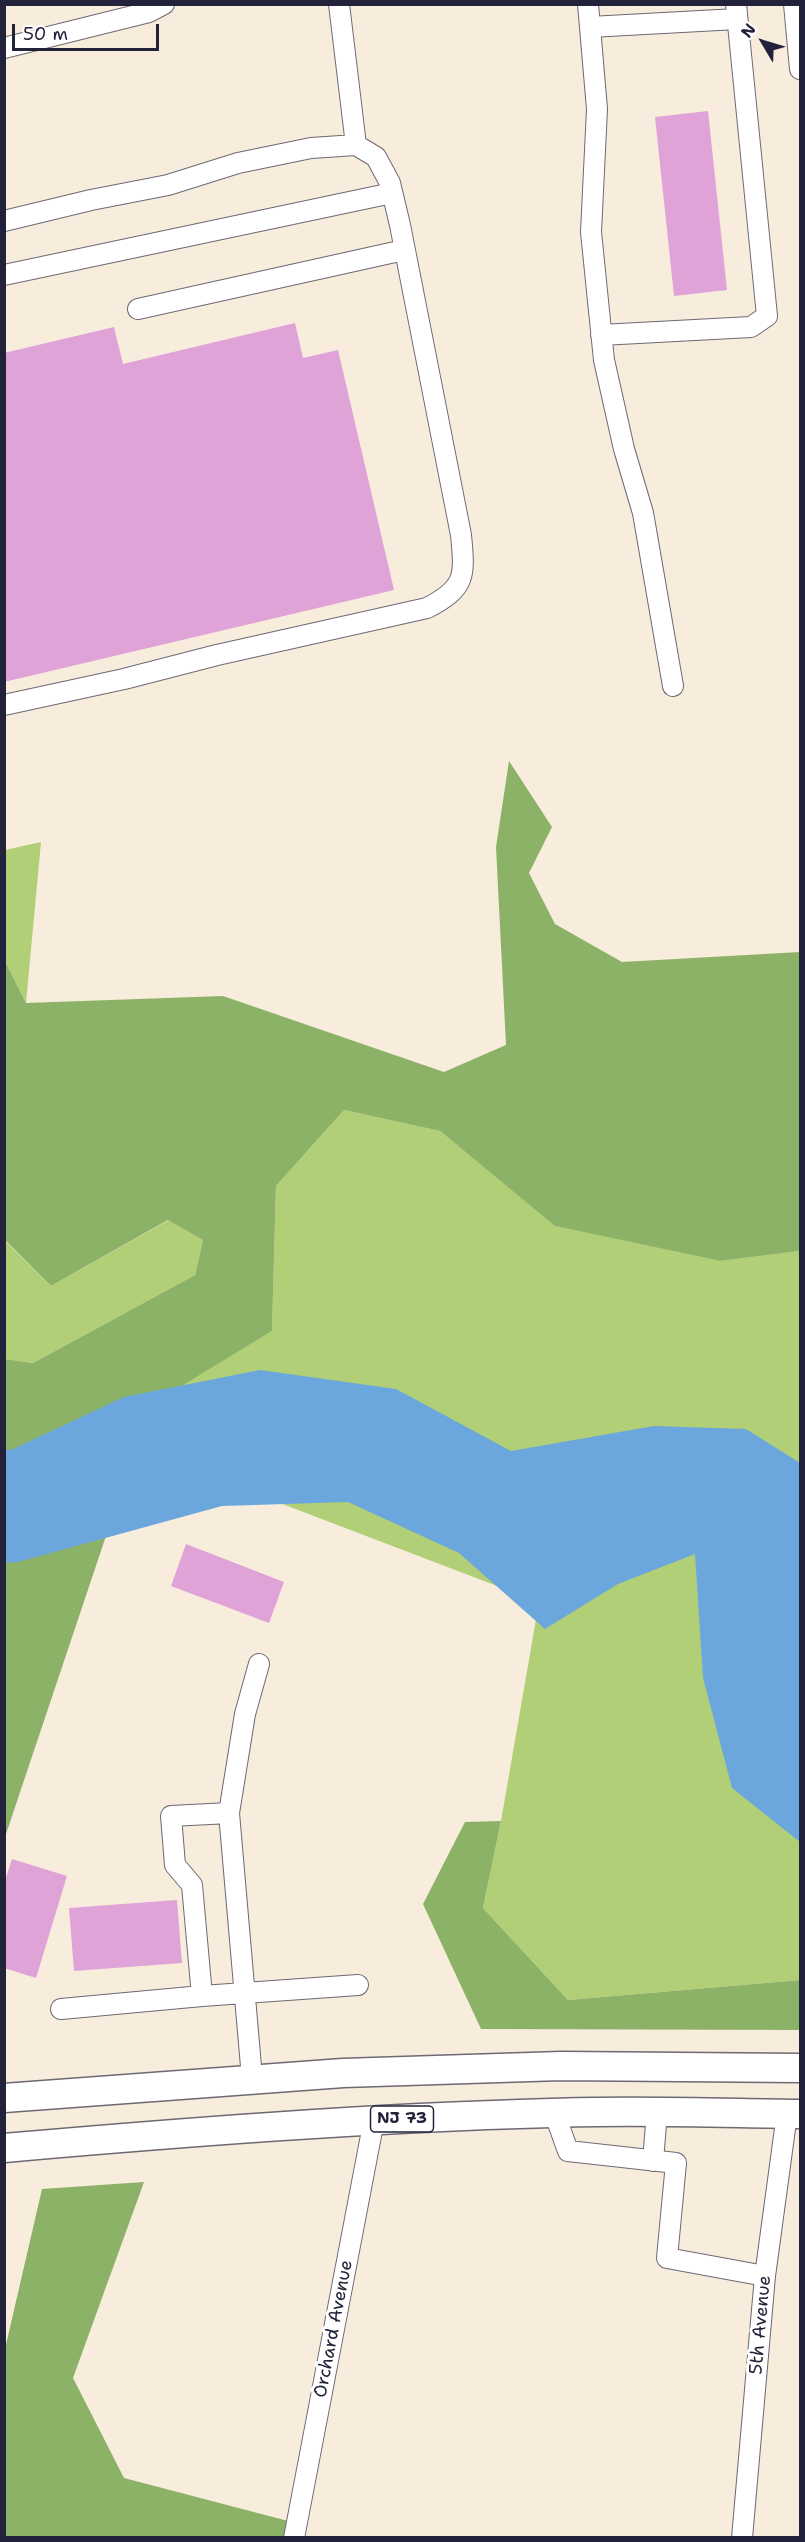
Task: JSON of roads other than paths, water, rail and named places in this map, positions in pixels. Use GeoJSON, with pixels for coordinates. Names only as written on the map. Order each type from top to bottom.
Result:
{"type":"FeatureCollection","features":[{"type":"Feature","properties":{"kind":"highway"},"geometry":{"type":"LineString","coordinates":[[4,2098],[343,2073],[561,2066],[801,2068]]}},
{"type":"Feature","properties":{"kind":"highway","name":"NJ 73"},"geometry":{"type":"LineString","coordinates":[[4,2148],[207,2130],[554,2112],[794,2114]]}},
{"type":"Feature","properties":{"kind":"street"},"geometry":{"type":"LineString","coordinates":[[4,48],[149,12],[164,4]]}},
{"type":"Feature","properties":{"kind":"street"},"geometry":{"type":"LineString","coordinates":[[339,4],[356,145]]}},
{"type":"Feature","properties":{"kind":"street"},"geometry":{"type":"LineString","coordinates":[[588,4],[597,109],[591,232],[604,360],[624,449],[643,513],[673,686]]}},
{"type":"Feature","properties":{"kind":"street"},"geometry":{"type":"LineString","coordinates":[[794,4],[801,69]]}},
{"type":"Feature","properties":{"kind":"street"},"geometry":{"type":"LineString","coordinates":[[590,27],[737,12],[767,316],[751,327],[601,335]]}},
{"type":"Feature","properties":{"kind":"street"},"geometry":{"type":"LineString","coordinates":[[4,221],[91,200],[168,185],[238,163],[311,148],[356,145],[376,158],[390,183],[461,535],[464,562],[461,580],[448,597],[427,608],[4,705]]}},
{"type":"Feature","properties":{"kind":"street"},"geometry":{"type":"LineString","coordinates":[[4,275],[392,193]]}},
{"type":"Feature","properties":{"kind":"street"},"geometry":{"type":"LineString","coordinates":[[138,309],[404,250]]}},
{"type":"Feature","properties":{"kind":"street"},"geometry":{"type":"LineString","coordinates":[[252,2078],[229,1813],[245,1714],[259,1664]]}},
{"type":"Feature","properties":{"kind":"street"},"geometry":{"type":"LineString","coordinates":[[202,1996],[192,1886],[175,1865],[171,1816],[229,1813]]}},
{"type":"Feature","properties":{"kind":"street"},"geometry":{"type":"LineString","coordinates":[[61,2009],[358,1985]]}},
{"type":"Feature","properties":{"kind":"street"},"geometry":{"type":"LineString","coordinates":[[554,2112],[568,2151],[676,2163],[667,2258],[765,2276]]}},
{"type":"Feature","properties":{"kind":"street"},"geometry":{"type":"LineString","coordinates":[[653,2161],[657,2112]]}},
{"type":"Feature","properties":{"kind":"street","name":"5th Avenue"},"geometry":{"type":"LineString","coordinates":[[742,2538],[765,2276],[794,2114]]}},
{"type":"Feature","properties":{"kind":"street","name":"Orchard Avenue"},"geometry":{"type":"LineString","coordinates":[[294,2538],[374,2120]]}},
{"type":"Feature","properties":{"kind":"water"},"geometry":{"type":"Polygon","coordinates":[[[260,1370],[396,1389],[511,1451],[654,1426],[746,1429],[800,1463],[800,1842],[732,1788],[703,1678],[695,1554],[618,1584],[545,1629],[459,1553],[348,1502],[222,1506],[14,1563],[5,1562],[5,1449],[11,1450],[124,1397],[260,1370]]]}}]}
